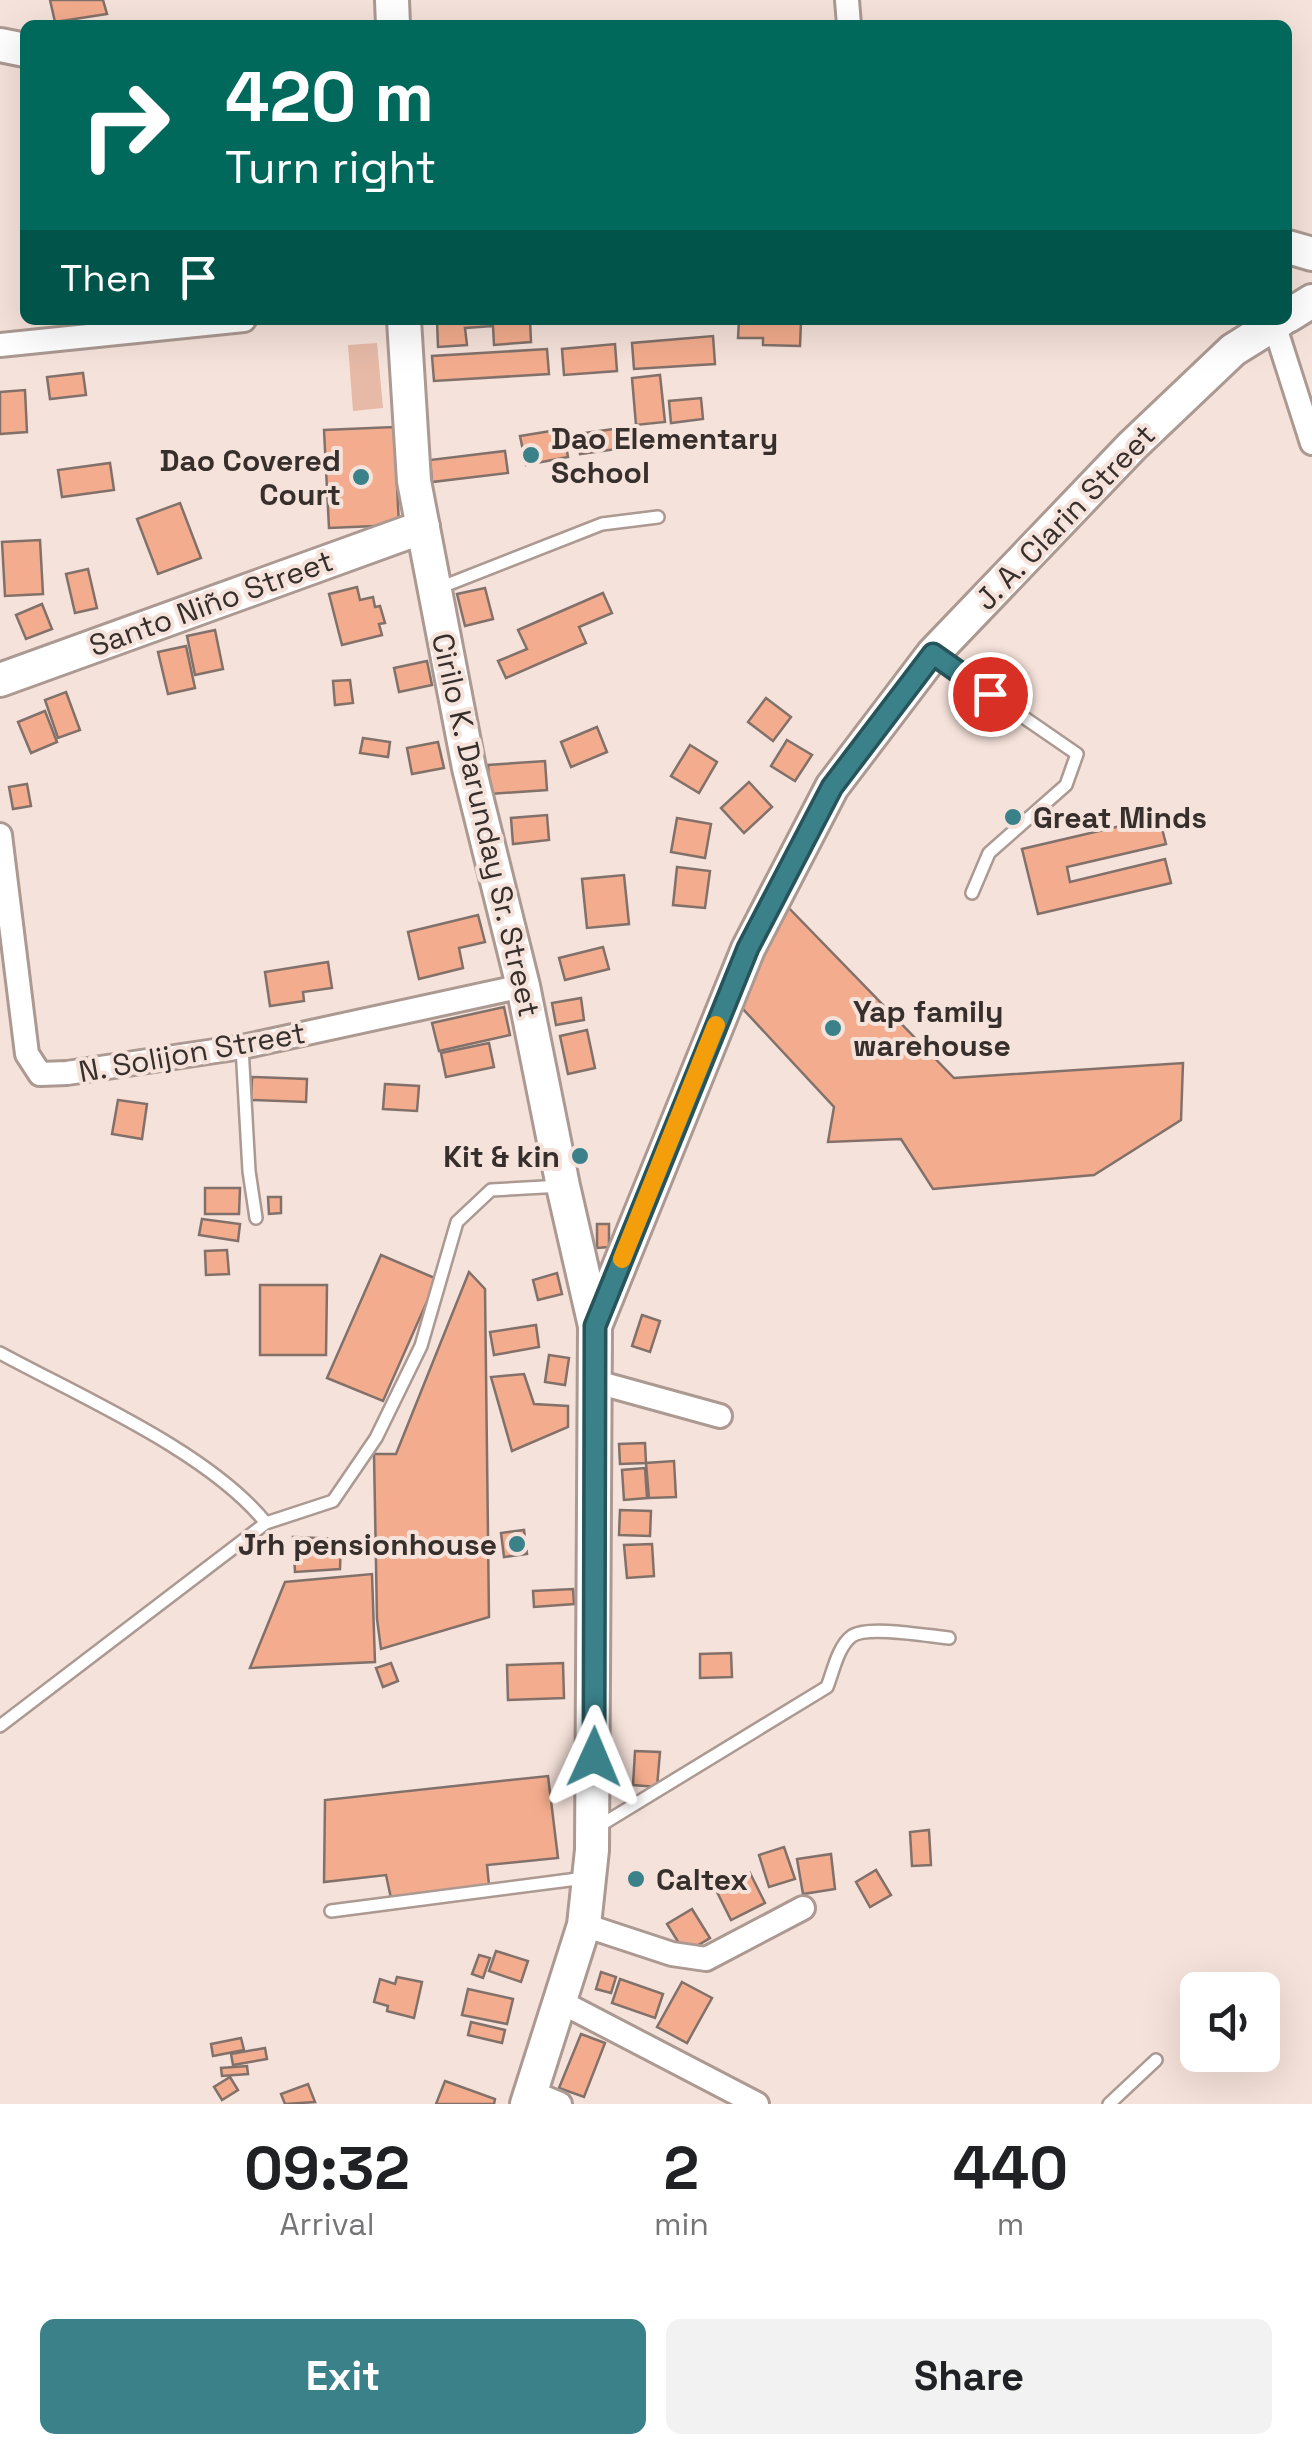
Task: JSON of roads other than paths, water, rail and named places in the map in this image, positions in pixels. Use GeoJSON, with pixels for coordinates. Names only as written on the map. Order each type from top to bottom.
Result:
{"type":"FeatureCollection","features":[{"type":"Feature","properties":{"kind":"main road","name":"Cirilo K. Darunday Sr. Street"},"geometry":{"type":"LineString","coordinates":[[404,325],[414,480],[470,768],[524,986],[595,1326]]}},
{"type":"Feature","properties":{"kind":"main road","name":"J. A. Clarin Street"},"geometry":{"type":"LineString","coordinates":[[540,2100],[560,2002],[584,1926],[589,1878],[595,1685],[595,1326],[748,948],[832,787],[933,654],[1132,446],[1233,350],[1273,325]]}},
{"type":"Feature","properties":{"kind":"main road","name":"Santo Niño Street"},"geometry":{"type":"LineString","coordinates":[[0,680],[423,527]]}},
{"type":"Feature","properties":{"kind":"street"},"geometry":{"type":"LineString","coordinates":[[0,345],[195,325]]}},
{"type":"Feature","properties":{"kind":"street"},"geometry":{"type":"LineString","coordinates":[[1282,325],[1312,443]]}},
{"type":"Feature","properties":{"kind":"street","name":"N. Solijon Street"},"geometry":{"type":"LineString","coordinates":[[0,835],[27,1054],[40,1074],[242,1047],[524,986]]}},
{"type":"Feature","properties":{"kind":"street"},"geometry":{"type":"LineString","coordinates":[[593,1381],[720,1416]]}},
{"type":"Feature","properties":{"kind":"street"},"geometry":{"type":"LineString","coordinates":[[584,1926],[672,1954],[706,1960],[803,1908]]}},
{"type":"Feature","properties":{"kind":"street"},"geometry":{"type":"LineString","coordinates":[[560,2002],[758,2104]]}},
{"type":"Feature","properties":{"kind":"lane"},"geometry":{"type":"LineString","coordinates":[[435,590],[602,524],[658,517]]}},
{"type":"Feature","properties":{"kind":"lane"},"geometry":{"type":"LineString","coordinates":[[933,654],[1077,754],[1066,784],[989,853],[972,893]]}},
{"type":"Feature","properties":{"kind":"lane"},"geometry":{"type":"LineString","coordinates":[[242,1047],[248,1171],[256,1218]]}},
{"type":"Feature","properties":{"kind":"lane"},"geometry":{"type":"LineString","coordinates":[[0,1726],[266,1523],[333,1501],[376,1438],[421,1346],[457,1222],[491,1190],[563,1186]]}},
{"type":"Feature","properties":{"kind":"lane"},"geometry":{"type":"LineString","coordinates":[[0,1353],[152,1434],[246,1498],[266,1523]]}},
{"type":"Feature","properties":{"kind":"lane"},"geometry":{"type":"LineString","coordinates":[[592,1830],[827,1687],[844,1645],[854,1634],[871,1631],[950,1638]]}},
{"type":"Feature","properties":{"kind":"lane"},"geometry":{"type":"LineString","coordinates":[[332,1911],[589,1878]]}},
{"type":"Feature","properties":{"kind":"lane"},"geometry":{"type":"LineString","coordinates":[[1109,2104],[1156,2060]]}},
{"type":"Feature","properties":{"kind":"place","name":"Dao Elementary School"},"geometry":{"type":"Point","coordinates":[531,455]}},
{"type":"Feature","properties":{"kind":"place","name":"Dao Covered Court"},"geometry":{"type":"Point","coordinates":[361,477]}},
{"type":"Feature","properties":{"kind":"place","name":"Great Minds"},"geometry":{"type":"Point","coordinates":[1013,817]}},
{"type":"Feature","properties":{"kind":"place","name":"Yap family warehouse"},"geometry":{"type":"Point","coordinates":[833,1028]}},
{"type":"Feature","properties":{"kind":"place","name":"Kit & kin"},"geometry":{"type":"Point","coordinates":[580,1156]}},
{"type":"Feature","properties":{"kind":"place","name":"Jrh pensionhouse"},"geometry":{"type":"Point","coordinates":[517,1544]}},
{"type":"Feature","properties":{"kind":"place","name":"Caltex"},"geometry":{"type":"Point","coordinates":[636,1879]}}]}
